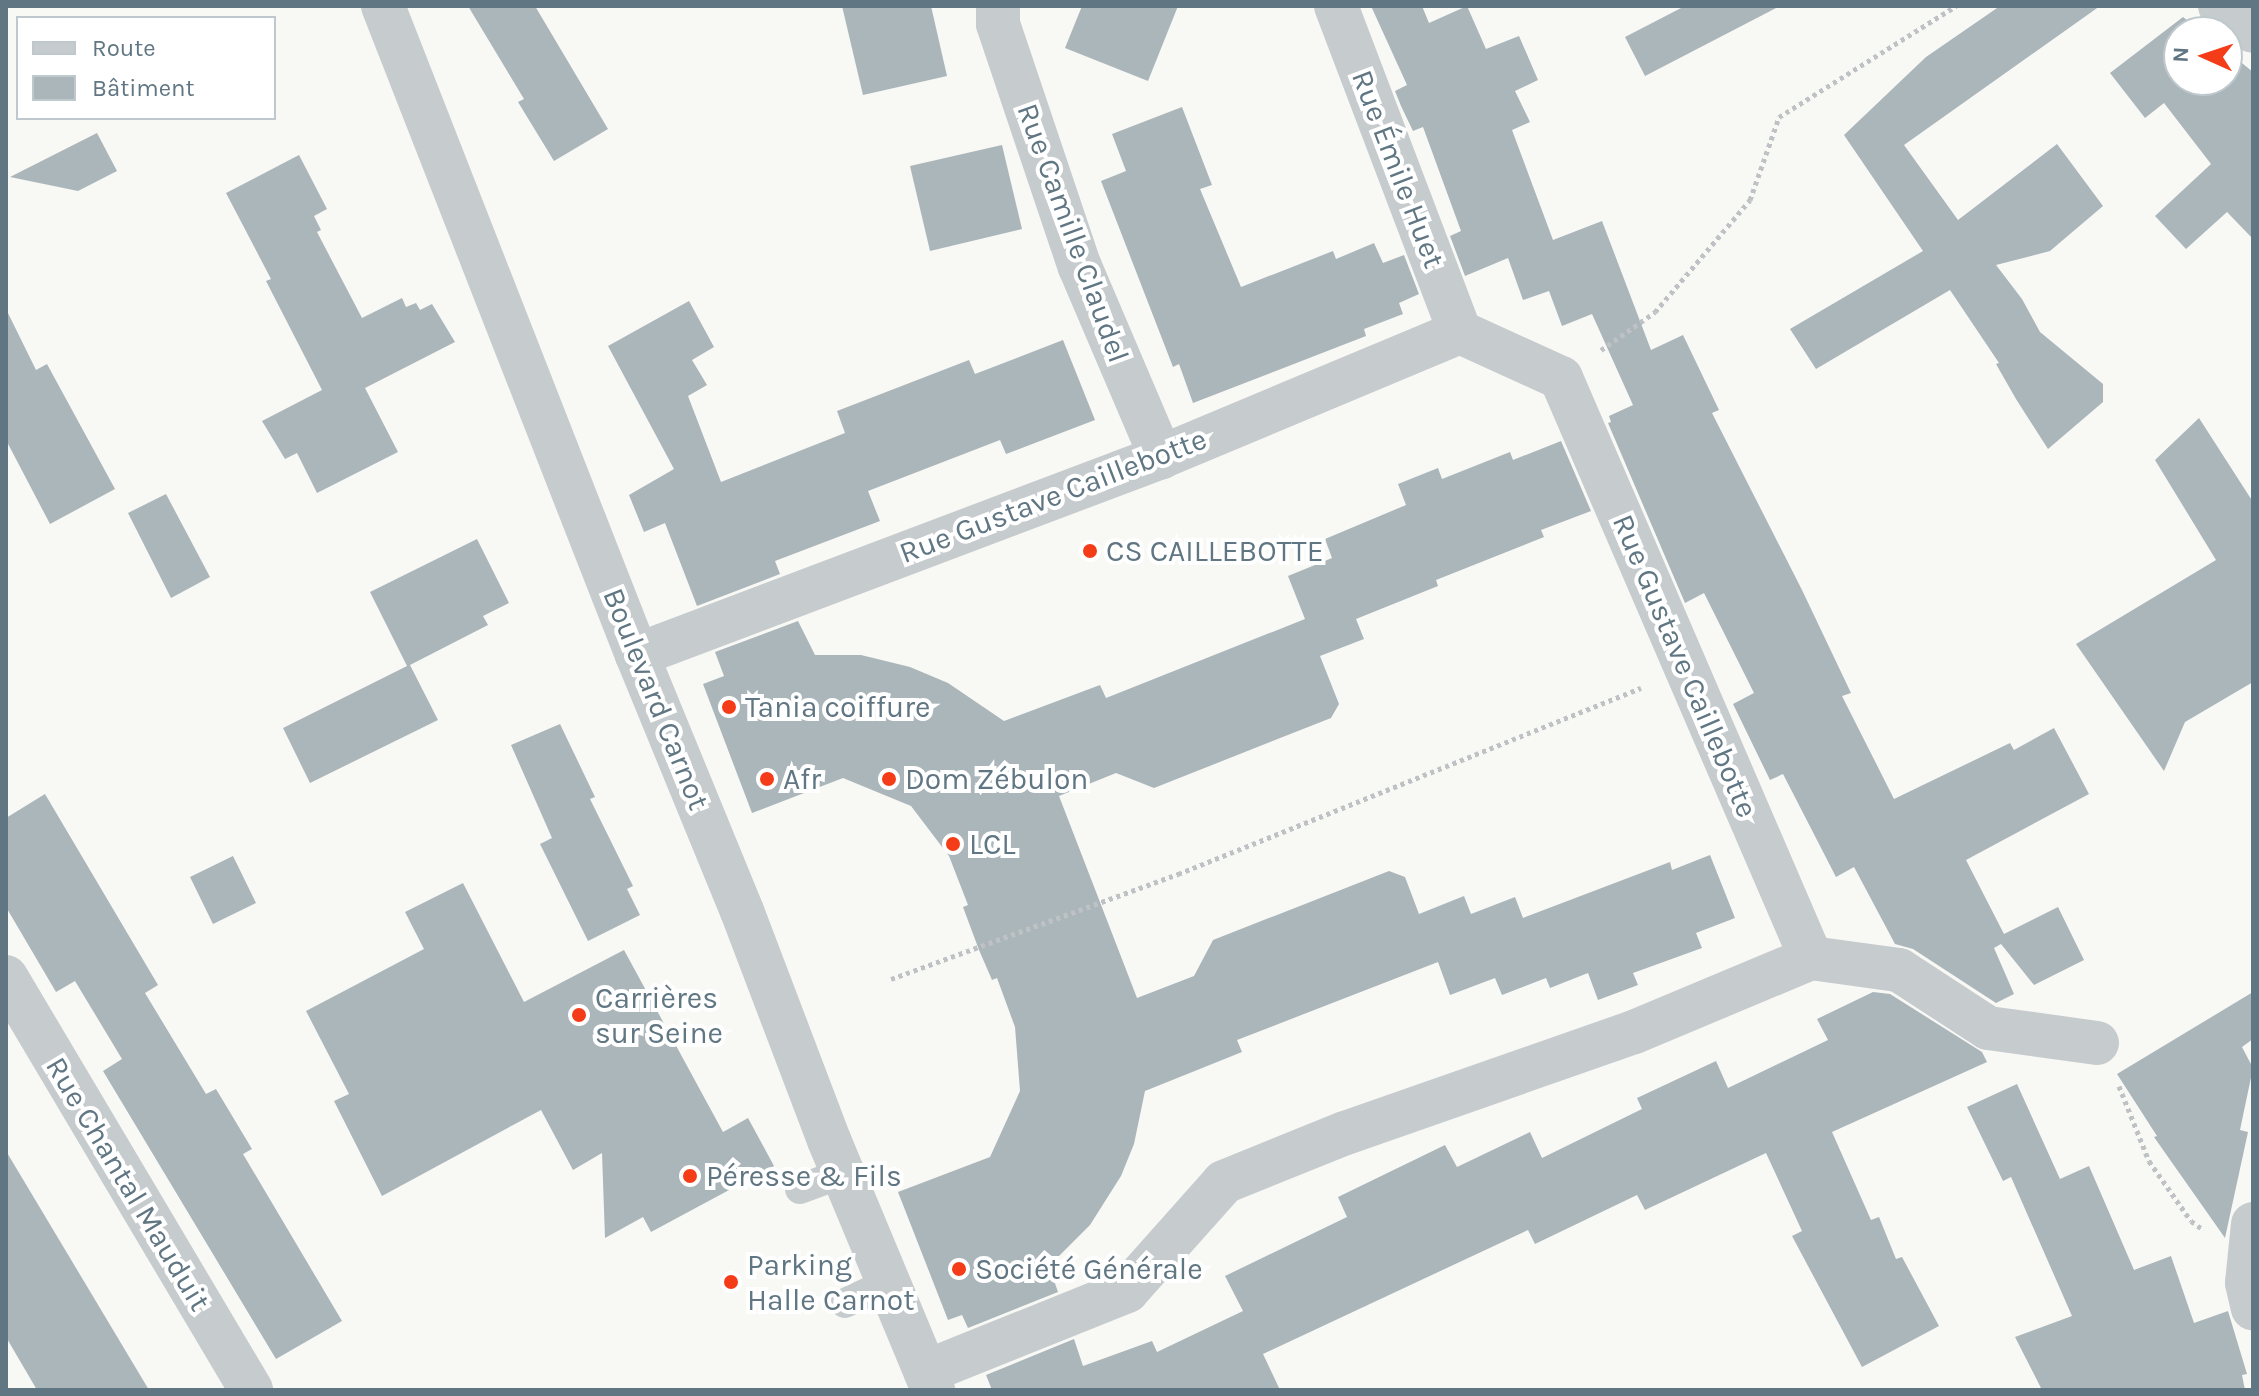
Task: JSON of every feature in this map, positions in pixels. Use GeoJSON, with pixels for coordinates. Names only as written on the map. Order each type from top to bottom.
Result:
{"type":"FeatureCollection","features":[{"type":"Feature","properties":{"kind":"street","name":"Boulevard Carnot"},"geometry":{"type":"LineString","coordinates":[[383,6],[637,655],[929,1381]]}},
{"type":"Feature","properties":{"kind":"street","name":"Rue Camille Claudel"},"geometry":{"type":"LineString","coordinates":[[998,6],[998,24],[1080,267],[1161,457]]}},
{"type":"Feature","properties":{"kind":"street","name":"Rue Émile Huet"},"geometry":{"type":"LineString","coordinates":[[1336,6],[1460,332]]}},
{"type":"Feature","properties":{"kind":"street"},"geometry":{"type":"LineString","coordinates":[[2220,6],[2253,31]]}},
{"type":"Feature","properties":{"kind":"street","name":"Rue Gustave Caillebotte"},"geometry":{"type":"LineString","coordinates":[[637,655],[1161,457],[1460,332]]}},
{"type":"Feature","properties":{"kind":"street"},"geometry":{"type":"LineString","coordinates":[[1460,332],[1561,378]]}},
{"type":"Feature","properties":{"kind":"street","name":"Rue Gustave Caillebotte"},"geometry":{"type":"LineString","coordinates":[[1561,378],[1811,958]]}},
{"type":"Feature","properties":{"kind":"street"},"geometry":{"type":"LineString","coordinates":[[929,1381],[1127,1291],[1224,1182],[1345,1133],[1634,1032],[1811,958],[1899,970],[1988,1028],[2097,1043]]}},
{"type":"Feature","properties":{"kind":"street","name":"Rue Chantal Mauduit"},"geometry":{"type":"LineString","coordinates":[[6,977],[251,1390]]}},
{"type":"Feature","properties":{"kind":"street"},"geometry":{"type":"LineString","coordinates":[[2251,1244],[2247,1283],[2253,1308]]}},
{"type":"Feature","properties":{"kind":"lane"},"geometry":{"type":"LineString","coordinates":[[800,1189],[843,1173]]}},
{"type":"Feature","properties":{"kind":"lane"},"geometry":{"type":"LineString","coordinates":[[845,1303],[888,1283]]}},
{"type":"Feature","properties":{"kind":"path"},"geometry":{"type":"LineString","coordinates":[[1561,378],[1655,312],[1750,200],[1779,117],[1956,6]]}},
{"type":"Feature","properties":{"kind":"path"},"geometry":{"type":"LineString","coordinates":[[891,979],[1178,874],[1687,670]]}},
{"type":"Feature","properties":{"kind":"path"},"geometry":{"type":"LineString","coordinates":[[2097,1043],[2125,1096],[2149,1161],[2191,1221],[2251,1244]]}},
{"type":"Feature","properties":{"kind":"building"},"geometry":{"type":"Polygon","coordinates":[[[468,6],[535,6],[608,129],[554,161],[518,102],[524,99],[468,6]]]}},
{"type":"Feature","properties":{"kind":"building"},"geometry":{"type":"Polygon","coordinates":[[[842,6],[931,6],[947,76],[863,95],[842,6]]]}},
{"type":"Feature","properties":{"kind":"building"},"geometry":{"type":"Polygon","coordinates":[[[1082,6],[1178,6],[1148,81],[1065,48],[1082,6]]]}},
{"type":"Feature","properties":{"kind":"building"},"geometry":{"type":"Polygon","coordinates":[[[1371,6],[1422,6],[1429,23],[1467,6],[1486,49],[1519,36],[1538,80],[1515,91],[1530,122],[1512,130],[1553,240],[1602,221],[1651,350],[1683,335],[1719,410],[1712,413],[1851,693],[1842,696],[1894,799],[2010,743],[2014,750],[2054,728],[2089,794],[1966,860],[2004,934],[2058,907],[2084,960],[2034,985],[2001,944],[1994,948],[2014,994],[1996,1003],[1913,949],[1895,944],[1854,867],[1836,877],[1783,774],[1770,780],[1733,704],[1754,693],[1704,593],[1685,603],[1608,423],[1611,422],[1609,416],[1633,405],[1592,314],[1562,326],[1549,291],[1523,300],[1508,258],[1465,276],[1450,236],[1461,231],[1423,127],[1413,131],[1395,91],[1407,85],[1371,6]]]}},
{"type":"Feature","properties":{"kind":"building"},"geometry":{"type":"Polygon","coordinates":[[[1685,6],[1780,6],[1645,76],[1625,37],[1685,6]]]}},
{"type":"Feature","properties":{"kind":"building"},"geometry":{"type":"Polygon","coordinates":[[[2000,6],[2100,6],[1904,145],[1958,220],[2057,144],[2103,206],[2050,251],[1996,265],[2022,299],[2040,332],[2103,384],[2103,402],[2048,449],[1996,364],[1999,363],[1950,290],[1816,369],[1790,329],[1923,251],[1844,135],[1926,57],[2000,6]]]}},
{"type":"Feature","properties":{"kind":"building"},"geometry":{"type":"Polygon","coordinates":[[[2163,32],[2163,96],[2243,96],[2243,64],[2253,72],[2253,239],[2227,212],[2186,249],[2155,216],[2211,164],[2164,103],[2145,118],[2110,73],[2163,32]]]}},
{"type":"Feature","properties":{"kind":"building"},"geometry":{"type":"Polygon","coordinates":[[[1182,107],[1212,185],[1200,189],[1241,287],[1333,251],[1336,259],[1374,243],[1383,263],[1404,255],[1419,294],[1399,303],[1403,314],[1364,329],[1366,336],[1193,403],[1179,364],[1173,367],[1101,181],[1126,171],[1112,134],[1182,107]]]}},
{"type":"Feature","properties":{"kind":"building"},"geometry":{"type":"Polygon","coordinates":[[[97,133],[117,171],[78,191],[10,177],[97,133]]]}},
{"type":"Feature","properties":{"kind":"building"},"geometry":{"type":"Polygon","coordinates":[[[1002,145],[1022,229],[930,251],[910,166],[1002,145]]]}},
{"type":"Feature","properties":{"kind":"building"},"geometry":{"type":"Polygon","coordinates":[[[299,155],[327,209],[314,216],[321,230],[317,232],[362,318],[402,298],[406,307],[416,303],[420,310],[432,304],[455,342],[365,388],[398,452],[317,493],[297,453],[285,459],[262,421],[322,390],[266,281],[271,279],[226,193],[299,155]]]}},
{"type":"Feature","properties":{"kind":"building"},"geometry":{"type":"Polygon","coordinates":[[[689,301],[714,347],[692,360],[707,385],[688,396],[721,482],[845,433],[837,411],[969,360],[975,374],[1063,340],[1095,420],[1006,454],[1000,440],[868,491],[880,521],[775,561],[780,574],[697,606],[665,523],[644,532],[629,495],[674,469],[608,346],[689,301]]]}},
{"type":"Feature","properties":{"kind":"building"},"geometry":{"type":"Polygon","coordinates":[[[6,309],[36,370],[47,364],[115,489],[50,524],[6,440],[6,309]]]}},
{"type":"Feature","properties":{"kind":"building"},"geometry":{"type":"Polygon","coordinates":[[[2199,418],[2253,502],[2253,682],[2185,722],[2164,771],[2076,644],[2216,560],[2155,460],[2199,418]]]}},
{"type":"Feature","properties":{"kind":"building"},"geometry":{"type":"Polygon","coordinates":[[[1561,441],[1591,511],[1541,530],[1544,537],[1436,580],[1438,586],[1356,619],[1364,639],[1320,656],[1339,704],[1331,718],[1154,788],[1116,773],[1059,796],[1137,998],[1194,976],[1213,940],[1389,871],[1405,877],[1419,914],[1464,896],[1471,914],[1515,897],[1523,918],[1670,862],[1672,870],[1710,855],[1735,918],[1696,933],[1702,948],[1633,973],[1638,985],[1598,1000],[1588,973],[1550,988],[1546,978],[1502,995],[1495,978],[1450,995],[1438,962],[1237,1040],[1242,1052],[1145,1091],[1134,1144],[1121,1176],[1090,1225],[1049,1266],[1058,1292],[968,1328],[962,1315],[948,1320],[898,1192],[990,1157],[1020,1091],[1015,1027],[997,978],[992,980],[979,950],[963,907],[968,905],[949,856],[911,806],[843,778],[752,813],[703,684],[724,676],[715,652],[798,621],[815,655],[861,655],[910,667],[948,683],[1004,721],[1100,685],[1106,698],[1305,619],[1288,576],[1332,558],[1325,539],[1406,505],[1398,484],[1438,468],[1442,479],[1510,452],[1513,460],[1561,441]]]}},
{"type":"Feature","properties":{"kind":"building"},"geometry":{"type":"Polygon","coordinates":[[[166,494],[210,577],[171,598],[128,513],[166,494]]]}},
{"type":"Feature","properties":{"kind":"building"},"geometry":{"type":"Polygon","coordinates":[[[477,539],[509,603],[483,616],[488,625],[410,665],[438,720],[310,783],[283,728],[407,666],[370,592],[477,539]]]}},
{"type":"Feature","properties":{"kind":"building"},"geometry":{"type":"Polygon","coordinates":[[[560,724],[595,797],[590,799],[633,886],[627,889],[640,915],[588,941],[540,844],[552,838],[511,745],[560,724]]]}},
{"type":"Feature","properties":{"kind":"building"},"geometry":{"type":"Polygon","coordinates":[[[45,794],[158,985],[145,993],[206,1094],[216,1089],[252,1149],[243,1154],[342,1321],[276,1359],[103,1071],[122,1059],[75,981],[56,992],[6,907],[6,818],[45,794]]]}},
{"type":"Feature","properties":{"kind":"building"},"geometry":{"type":"Polygon","coordinates":[[[233,856],[256,903],[213,924],[190,877],[233,856]]]}},
{"type":"Feature","properties":{"kind":"building"},"geometry":{"type":"Polygon","coordinates":[[[463,883],[524,1002],[624,950],[723,1132],[748,1118],[774,1166],[651,1232],[643,1217],[605,1238],[602,1153],[573,1170],[541,1110],[382,1196],[334,1101],[349,1094],[306,1011],[424,949],[405,912],[463,883]]]}},
{"type":"Feature","properties":{"kind":"building"},"geometry":{"type":"Polygon","coordinates":[[[1873,992],[1890,994],[1982,1052],[1987,1062],[1832,1132],[1871,1220],[1879,1217],[1896,1259],[1902,1257],[1939,1326],[1862,1367],[1792,1236],[1802,1231],[1766,1153],[1645,1210],[1637,1195],[1535,1244],[1528,1230],[1263,1354],[1280,1390],[992,1390],[986,1375],[1074,1339],[1083,1366],[1152,1341],[1157,1352],[1243,1311],[1225,1276],[1347,1217],[1338,1197],[1445,1145],[1457,1167],[1530,1132],[1542,1158],[1642,1109],[1637,1098],[1716,1061],[1728,1088],[1828,1040],[1817,1019],[1873,992]]]}},
{"type":"Feature","properties":{"kind":"building"},"geometry":{"type":"Polygon","coordinates":[[[2253,992],[2253,1039],[2242,1047],[2253,1068],[2240,1130],[2248,1132],[2225,1238],[2154,1137],[2157,1136],[2117,1074],[2253,992]]]}},
{"type":"Feature","properties":{"kind":"building"},"geometry":{"type":"Polygon","coordinates":[[[2017,1084],[2060,1179],[2089,1166],[2134,1270],[2171,1256],[2194,1323],[2228,1311],[2247,1374],[2242,1375],[2245,1390],[2042,1390],[2015,1337],[2072,1316],[2011,1177],[2003,1181],[1967,1107],[2017,1084]]]}},
{"type":"Feature","properties":{"kind":"building"},"geometry":{"type":"Polygon","coordinates":[[[6,1151],[149,1390],[37,1390],[6,1337],[6,1151]]]}},
{"type":"Feature","properties":{"kind":"place","name":"CS CAILLEBOTTE"},"geometry":{"type":"Point","coordinates":[1090,551]}},
{"type":"Feature","properties":{"kind":"place","name":"Tania coiffure"},"geometry":{"type":"Point","coordinates":[729,707]}},
{"type":"Feature","properties":{"kind":"place","name":"Afr"},"geometry":{"type":"Point","coordinates":[767,779]}},
{"type":"Feature","properties":{"kind":"place","name":"Dom Zébulon"},"geometry":{"type":"Point","coordinates":[889,779]}},
{"type":"Feature","properties":{"kind":"place","name":"LCL"},"geometry":{"type":"Point","coordinates":[953,844]}},
{"type":"Feature","properties":{"kind":"place","name":"Carrières sur Seine"},"geometry":{"type":"Point","coordinates":[579,1015]}},
{"type":"Feature","properties":{"kind":"place","name":"Péresse & Fils"},"geometry":{"type":"Point","coordinates":[690,1176]}},
{"type":"Feature","properties":{"kind":"place","name":"Société Générale"},"geometry":{"type":"Point","coordinates":[959,1269]}},
{"type":"Feature","properties":{"kind":"place","name":"Parking Halle Carnot"},"geometry":{"type":"Point","coordinates":[731,1282]}}]}
